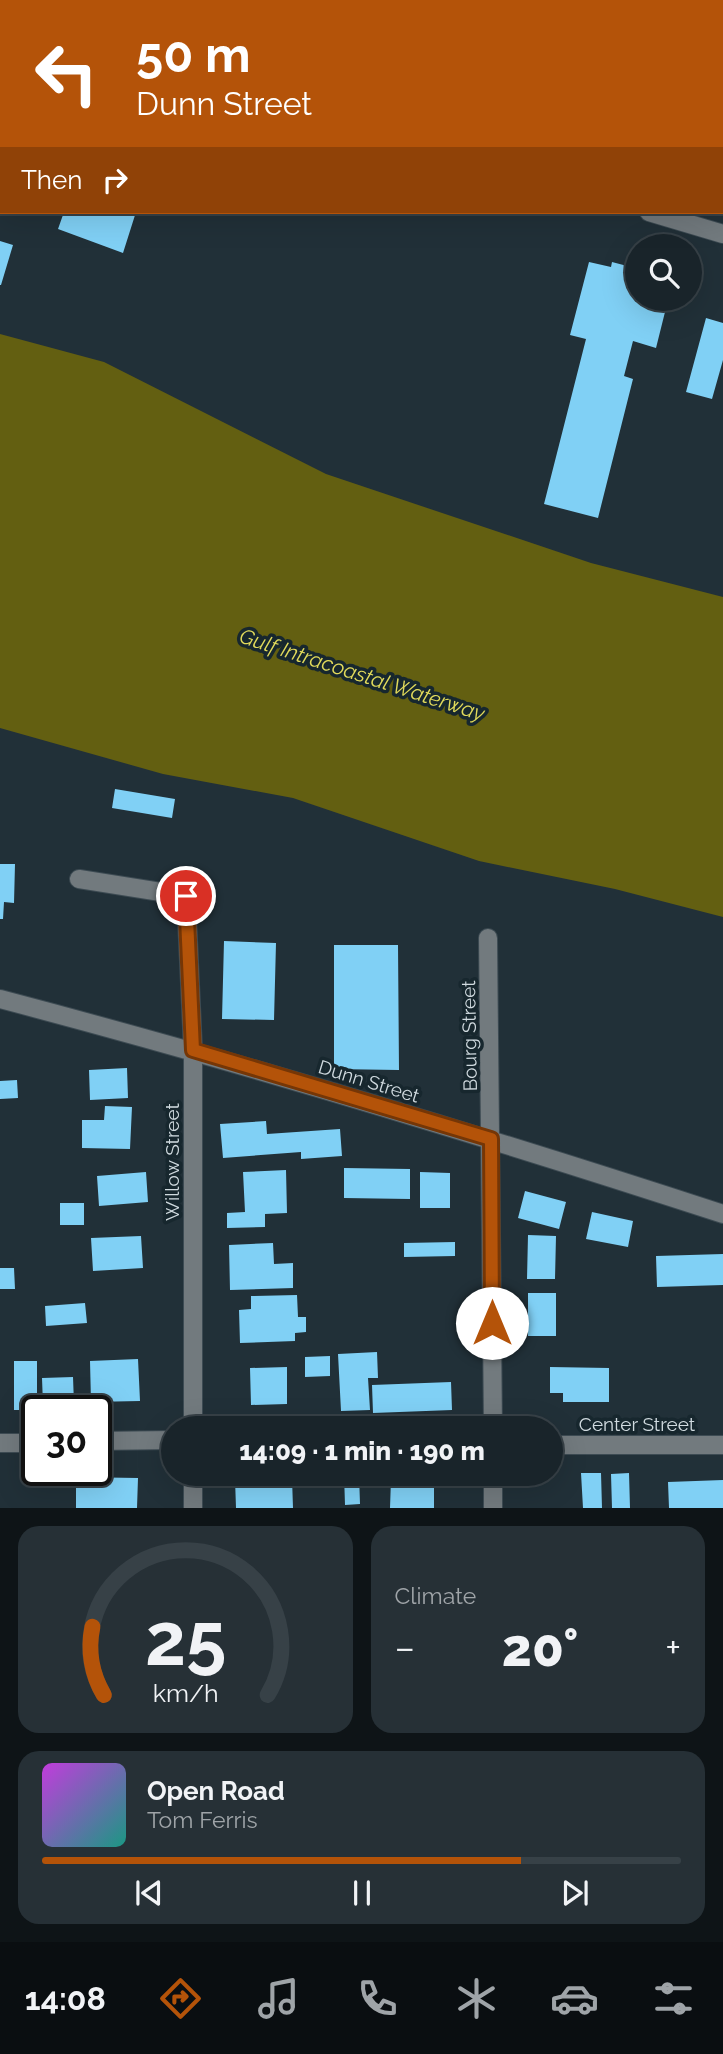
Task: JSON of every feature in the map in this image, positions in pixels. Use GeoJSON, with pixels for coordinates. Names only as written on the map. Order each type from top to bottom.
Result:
{"type":"FeatureCollection","features":[{"type":"Feature","properties":{"kind":"street"},"geometry":{"type":"LineString","coordinates":[[656,214],[723,234]]}},
{"type":"Feature","properties":{"kind":"street","name":"Willow Street"},"geometry":{"type":"LineString","coordinates":[[79,879],[186,896],[193,1050],[193,1416]]}},
{"type":"Feature","properties":{"kind":"street","name":"Bourg Street"},"geometry":{"type":"LineString","coordinates":[[488,938],[493,1416]]}},
{"type":"Feature","properties":{"kind":"street","name":"Dunn Street"},"geometry":{"type":"LineString","coordinates":[[0,999],[193,1050],[491,1139],[723,1214]]}},
{"type":"Feature","properties":{"kind":"street"},"geometry":{"type":"LineString","coordinates":[[112,1441],[161,1440]]}},
{"type":"Feature","properties":{"kind":"street"},"geometry":{"type":"LineString","coordinates":[[0,1443],[21,1443]]}},
{"type":"Feature","properties":{"kind":"street","name":"Center Street"},"geometry":{"type":"LineString","coordinates":[[563,1445],[723,1445]]}},
{"type":"Feature","properties":{"kind":"street"},"geometry":{"type":"LineString","coordinates":[[193,1486],[193,1508]]}},
{"type":"Feature","properties":{"kind":"street"},"geometry":{"type":"LineString","coordinates":[[493,1486],[494,1508]]}},
{"type":"Feature","properties":{"kind":"water","name":"Gulf Intracoastal Waterway"},"geometry":{"type":"Polygon","coordinates":[[[0,334],[104,362],[326,474],[591,563],[723,597],[723,917],[615,889],[479,861],[293,798],[163,774],[0,728],[0,334]]]}},
{"type":"Feature","properties":{"kind":"building"},"geometry":{"type":"Polygon","coordinates":[[[63,214],[135,214],[123,253],[58,229],[63,214]]]}},
{"type":"Feature","properties":{"kind":"building"},"geometry":{"type":"Polygon","coordinates":[[[0,241],[13,245],[1,285],[0,285],[0,241]]]}},
{"type":"Feature","properties":{"kind":"building"},"geometry":{"type":"Polygon","coordinates":[[[589,262],[611,267],[612,262],[625,265],[625,311],[665,311],[656,348],[633,341],[624,376],[633,379],[598,518],[544,504],[586,339],[570,335],[589,262]]]}},
{"type":"Feature","properties":{"kind":"building"},"geometry":{"type":"Polygon","coordinates":[[[706,318],[723,323],[723,360],[712,399],[686,392],[706,318]]]}},
{"type":"Feature","properties":{"kind":"building"},"geometry":{"type":"Polygon","coordinates":[[[115,789],[175,799],[172,818],[112,808],[115,789]]]}},
{"type":"Feature","properties":{"kind":"building"},"geometry":{"type":"Polygon","coordinates":[[[0,864],[15,864],[14,903],[4,902],[3,919],[0,919],[0,864]]]}},
{"type":"Feature","properties":{"kind":"building"},"geometry":{"type":"Polygon","coordinates":[[[224,941],[276,943],[274,1020],[222,1019],[224,941]]]}},
{"type":"Feature","properties":{"kind":"building"},"geometry":{"type":"Polygon","coordinates":[[[334,945],[398,945],[399,1070],[334,1069],[334,945]]]}},
{"type":"Feature","properties":{"kind":"building"},"geometry":{"type":"Polygon","coordinates":[[[127,1068],[128,1098],[90,1100],[89,1070],[127,1068]]]}},
{"type":"Feature","properties":{"kind":"building"},"geometry":{"type":"Polygon","coordinates":[[[17,1080],[18,1098],[0,1099],[0,1081],[17,1080]]]}},
{"type":"Feature","properties":{"kind":"building"},"geometry":{"type":"Polygon","coordinates":[[[105,1106],[132,1107],[130,1149],[82,1148],[82,1120],[104,1120],[105,1106]]]}},
{"type":"Feature","properties":{"kind":"building"},"geometry":{"type":"Polygon","coordinates":[[[266,1121],[267,1134],[340,1129],[342,1156],[301,1159],[301,1152],[223,1158],[220,1124],[266,1121]]]}},
{"type":"Feature","properties":{"kind":"building"},"geometry":{"type":"Polygon","coordinates":[[[344,1168],[410,1169],[410,1199],[344,1198],[344,1168]]]}},
{"type":"Feature","properties":{"kind":"building"},"geometry":{"type":"Polygon","coordinates":[[[286,1170],[287,1213],[265,1214],[265,1227],[227,1228],[227,1213],[245,1212],[243,1172],[286,1170]]]}},
{"type":"Feature","properties":{"kind":"building"},"geometry":{"type":"Polygon","coordinates":[[[146,1172],[148,1202],[99,1206],[97,1176],[146,1172]]]}},
{"type":"Feature","properties":{"kind":"building"},"geometry":{"type":"Polygon","coordinates":[[[420,1172],[450,1173],[450,1208],[420,1208],[420,1172]]]}},
{"type":"Feature","properties":{"kind":"building"},"geometry":{"type":"Polygon","coordinates":[[[525,1191],[566,1202],[559,1229],[518,1218],[525,1191]]]}},
{"type":"Feature","properties":{"kind":"building"},"geometry":{"type":"Polygon","coordinates":[[[60,1203],[84,1203],[84,1225],[60,1225],[60,1203]]]}},
{"type":"Feature","properties":{"kind":"building"},"geometry":{"type":"Polygon","coordinates":[[[592,1212],[633,1221],[628,1247],[586,1239],[592,1212]]]}},
{"type":"Feature","properties":{"kind":"building"},"geometry":{"type":"Polygon","coordinates":[[[528,1235],[556,1236],[555,1279],[527,1279],[528,1235]]]}},
{"type":"Feature","properties":{"kind":"building"},"geometry":{"type":"Polygon","coordinates":[[[141,1236],[143,1268],[93,1271],[91,1238],[141,1236]]]}},
{"type":"Feature","properties":{"kind":"building"},"geometry":{"type":"Polygon","coordinates":[[[455,1242],[455,1256],[404,1257],[404,1243],[455,1242]]]}},
{"type":"Feature","properties":{"kind":"building"},"geometry":{"type":"Polygon","coordinates":[[[273,1243],[274,1264],[293,1263],[293,1288],[230,1290],[229,1245],[273,1243]]]}},
{"type":"Feature","properties":{"kind":"building"},"geometry":{"type":"Polygon","coordinates":[[[723,1254],[723,1285],[657,1287],[656,1256],[723,1254]]]}},
{"type":"Feature","properties":{"kind":"building"},"geometry":{"type":"Polygon","coordinates":[[[0,1268],[14,1268],[15,1289],[0,1289],[0,1268]]]}},
{"type":"Feature","properties":{"kind":"building"},"geometry":{"type":"Polygon","coordinates":[[[528,1293],[556,1293],[556,1336],[528,1336],[528,1293]]]}},
{"type":"Feature","properties":{"kind":"building"},"geometry":{"type":"Polygon","coordinates":[[[297,1295],[298,1317],[306,1317],[306,1332],[295,1333],[295,1341],[240,1343],[239,1310],[251,1309],[251,1296],[297,1295]]]}},
{"type":"Feature","properties":{"kind":"building"},"geometry":{"type":"Polygon","coordinates":[[[85,1303],[87,1323],[46,1326],[45,1306],[85,1303]]]}},
{"type":"Feature","properties":{"kind":"building"},"geometry":{"type":"Polygon","coordinates":[[[377,1352],[378,1378],[368,1378],[370,1410],[341,1411],[338,1354],[377,1352]]]}},
{"type":"Feature","properties":{"kind":"building"},"geometry":{"type":"Polygon","coordinates":[[[330,1356],[330,1376],[305,1377],[305,1357],[330,1356]]]}},
{"type":"Feature","properties":{"kind":"building"},"geometry":{"type":"Polygon","coordinates":[[[138,1359],[140,1401],[112,1402],[112,1395],[91,1395],[90,1361],[138,1359]]]}},
{"type":"Feature","properties":{"kind":"building"},"geometry":{"type":"Polygon","coordinates":[[[14,1361],[37,1361],[37,1395],[21,1395],[21,1410],[14,1410],[14,1361]]]}},
{"type":"Feature","properties":{"kind":"building"},"geometry":{"type":"Polygon","coordinates":[[[287,1367],[287,1404],[251,1405],[250,1368],[287,1367]]]}},
{"type":"Feature","properties":{"kind":"building"},"geometry":{"type":"Polygon","coordinates":[[[550,1367],[609,1368],[609,1402],[563,1402],[563,1393],[550,1393],[550,1367]]]}},
{"type":"Feature","properties":{"kind":"building"},"geometry":{"type":"Polygon","coordinates":[[[73,1377],[74,1395],[43,1395],[42,1378],[73,1377]]]}},
{"type":"Feature","properties":{"kind":"building"},"geometry":{"type":"Polygon","coordinates":[[[451,1382],[452,1410],[373,1413],[372,1385],[451,1382]]]}},
{"type":"Feature","properties":{"kind":"building"},"geometry":{"type":"Polygon","coordinates":[[[581,1473],[601,1473],[602,1508],[583,1508],[581,1473]]]}},
{"type":"Feature","properties":{"kind":"building"},"geometry":{"type":"Polygon","coordinates":[[[629,1473],[630,1508],[612,1508],[611,1474],[629,1473]]]}},
{"type":"Feature","properties":{"kind":"building"},"geometry":{"type":"Polygon","coordinates":[[[112,1478],[138,1478],[137,1508],[76,1508],[76,1486],[112,1486],[112,1478]]]}},
{"type":"Feature","properties":{"kind":"building"},"geometry":{"type":"Polygon","coordinates":[[[723,1480],[723,1508],[669,1508],[668,1482],[723,1480]]]}},
{"type":"Feature","properties":{"kind":"building"},"geometry":{"type":"Polygon","coordinates":[[[235,1486],[292,1486],[293,1508],[236,1508],[235,1486]]]}},
{"type":"Feature","properties":{"kind":"building"},"geometry":{"type":"Polygon","coordinates":[[[344,1486],[359,1486],[360,1504],[345,1505],[344,1486]]]}},
{"type":"Feature","properties":{"kind":"building"},"geometry":{"type":"Polygon","coordinates":[[[391,1486],[434,1486],[434,1508],[390,1508],[391,1486]]]}},
{"type":"Feature","properties":{"kind":"route"},"geometry":{"type":"LineString","coordinates":[[186,896],[193,1050],[491,1139],[492,1323]]}}]}
